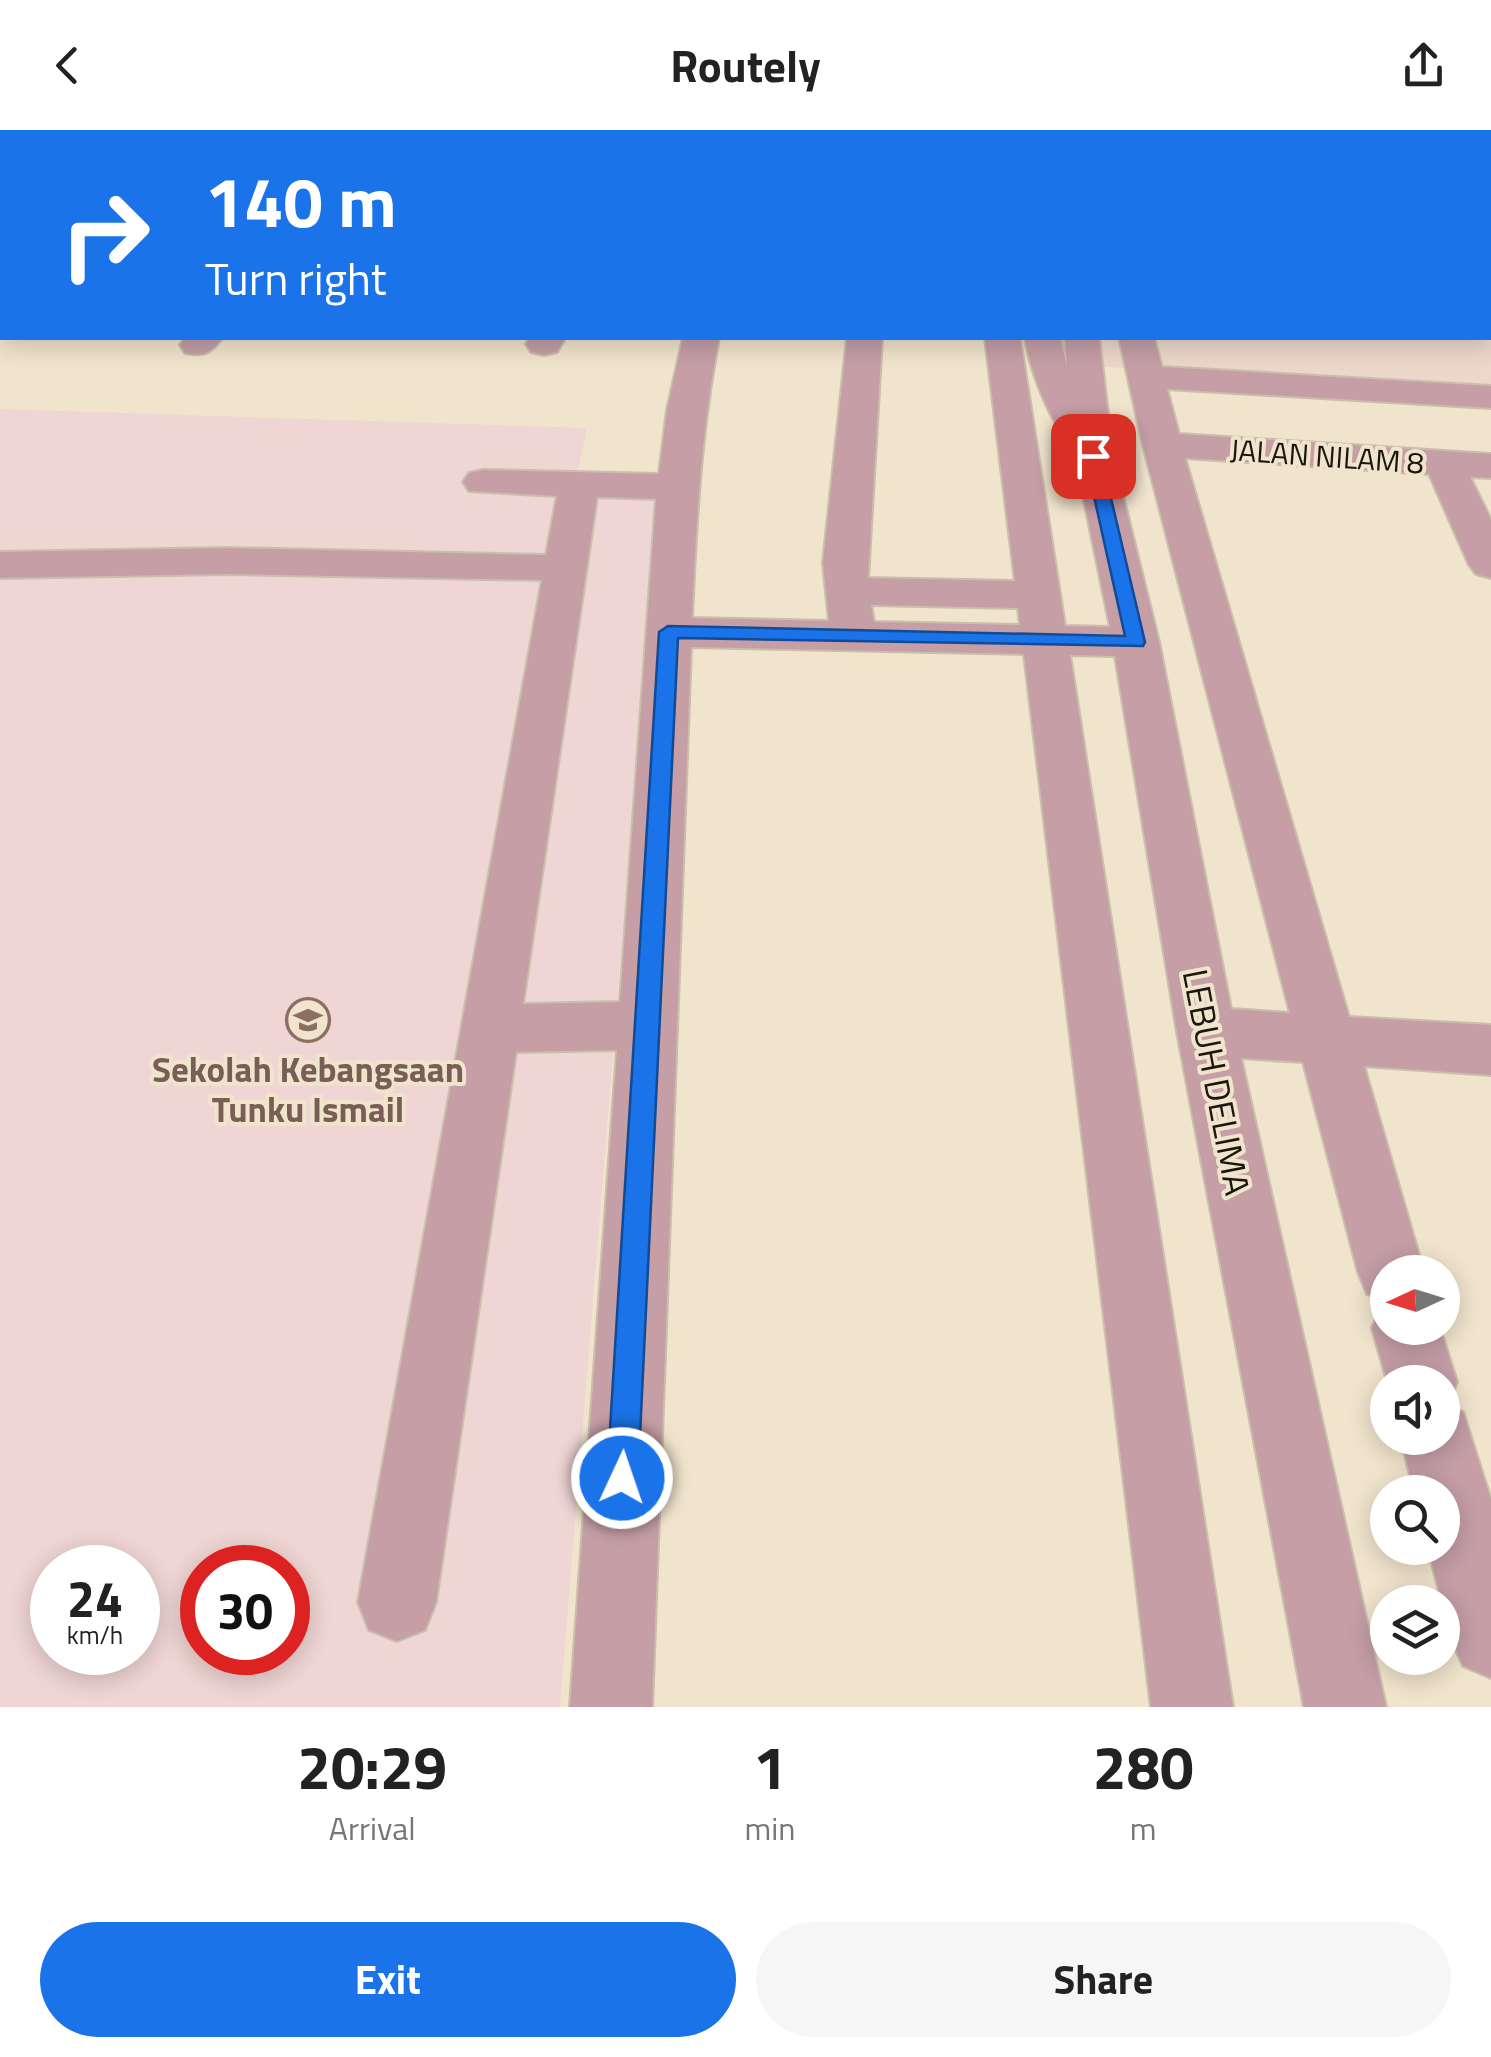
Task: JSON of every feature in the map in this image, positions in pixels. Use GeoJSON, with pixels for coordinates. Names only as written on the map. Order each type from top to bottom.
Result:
{"type":"FeatureCollection","features":[{"type":"Feature","properties":{"kind":"street"},"geometry":{"type":"LineString","coordinates":[[611,1707],[677,487],[686,410],[702,340]]}},
{"type":"Feature","properties":{"kind":"street"},"geometry":{"type":"LineString","coordinates":[[852,638],[845,591],[864,340]]}},
{"type":"Feature","properties":{"kind":"street"},"geometry":{"type":"LineString","coordinates":[[1003,340],[1192,1707]]}},
{"type":"Feature","properties":{"kind":"street","name":"LEBUH DELIMA"},"geometry":{"type":"LineString","coordinates":[[1043,340],[1046,362],[1093,456]]}},
{"type":"Feature","properties":{"kind":"street","name":"LEBUH DELIMA"},"geometry":{"type":"LineString","coordinates":[[1082,340],[1093,456],[1136,642],[1206,1032],[1345,1707]]}},
{"type":"Feature","properties":{"kind":"street"},"geometry":{"type":"LineString","coordinates":[[1386,1255],[1162,445],[1142,357],[1491,396]]}},
{"type":"Feature","properties":{"kind":"street","name":"JALAN NILAM 8"},"geometry":{"type":"LineString","coordinates":[[1162,445],[1491,466]]}},
{"type":"Feature","properties":{"kind":"street"},"geometry":{"type":"LineString","coordinates":[[1444,463],[1491,565]]}},
{"type":"Feature","properties":{"kind":"street"},"geometry":{"type":"LineString","coordinates":[[471,520],[488,464],[580,484],[677,487]]}},
{"type":"Feature","properties":{"kind":"street"},"geometry":{"type":"LineString","coordinates":[[397,1602],[580,484]]}},
{"type":"Feature","properties":{"kind":"street"},"geometry":{"type":"LineString","coordinates":[[0,565],[226,561],[566,568]]}},
{"type":"Feature","properties":{"kind":"street"},"geometry":{"type":"LineString","coordinates":[[845,591],[1040,618],[1136,642]]}},
{"type":"Feature","properties":{"kind":"street"},"geometry":{"type":"LineString","coordinates":[[668,632],[852,638],[1040,618]]}},
{"type":"Feature","properties":{"kind":"street"},"geometry":{"type":"LineString","coordinates":[[490,1029],[647,1026]]}},
{"type":"Feature","properties":{"kind":"street"},"geometry":{"type":"LineString","coordinates":[[1206,1032],[1491,1050]]}},
{"type":"Feature","properties":{"kind":"street"},"geometry":{"type":"LineString","coordinates":[[1445,1455],[1475,1517],[1491,1638]]}},
{"type":"Feature","properties":{"kind":"shaded area"},"geometry":{"type":"Polygon","coordinates":[[[1089,340],[1491,340],[1491,389],[1091,366],[1089,340]]]}},
{"type":"Feature","properties":{"kind":"shaded area","name":"Sekolah Kebangsaan Tunku Ismail"},"geometry":{"type":"Polygon","coordinates":[[[0,409],[587,428],[578,471],[660,473],[560,1707],[0,1707],[0,409]]]}},
{"type":"Feature","properties":{"kind":"place","name":"Sekolah Kebangsaan Tunku Ismail"},"geometry":{"type":"Point","coordinates":[308,1020]}},
{"type":"Feature","properties":{"kind":"route"},"geometry":{"type":"LineString","coordinates":[[622,1478],[668,632],[1136,642],[1093,456]]}}]}
